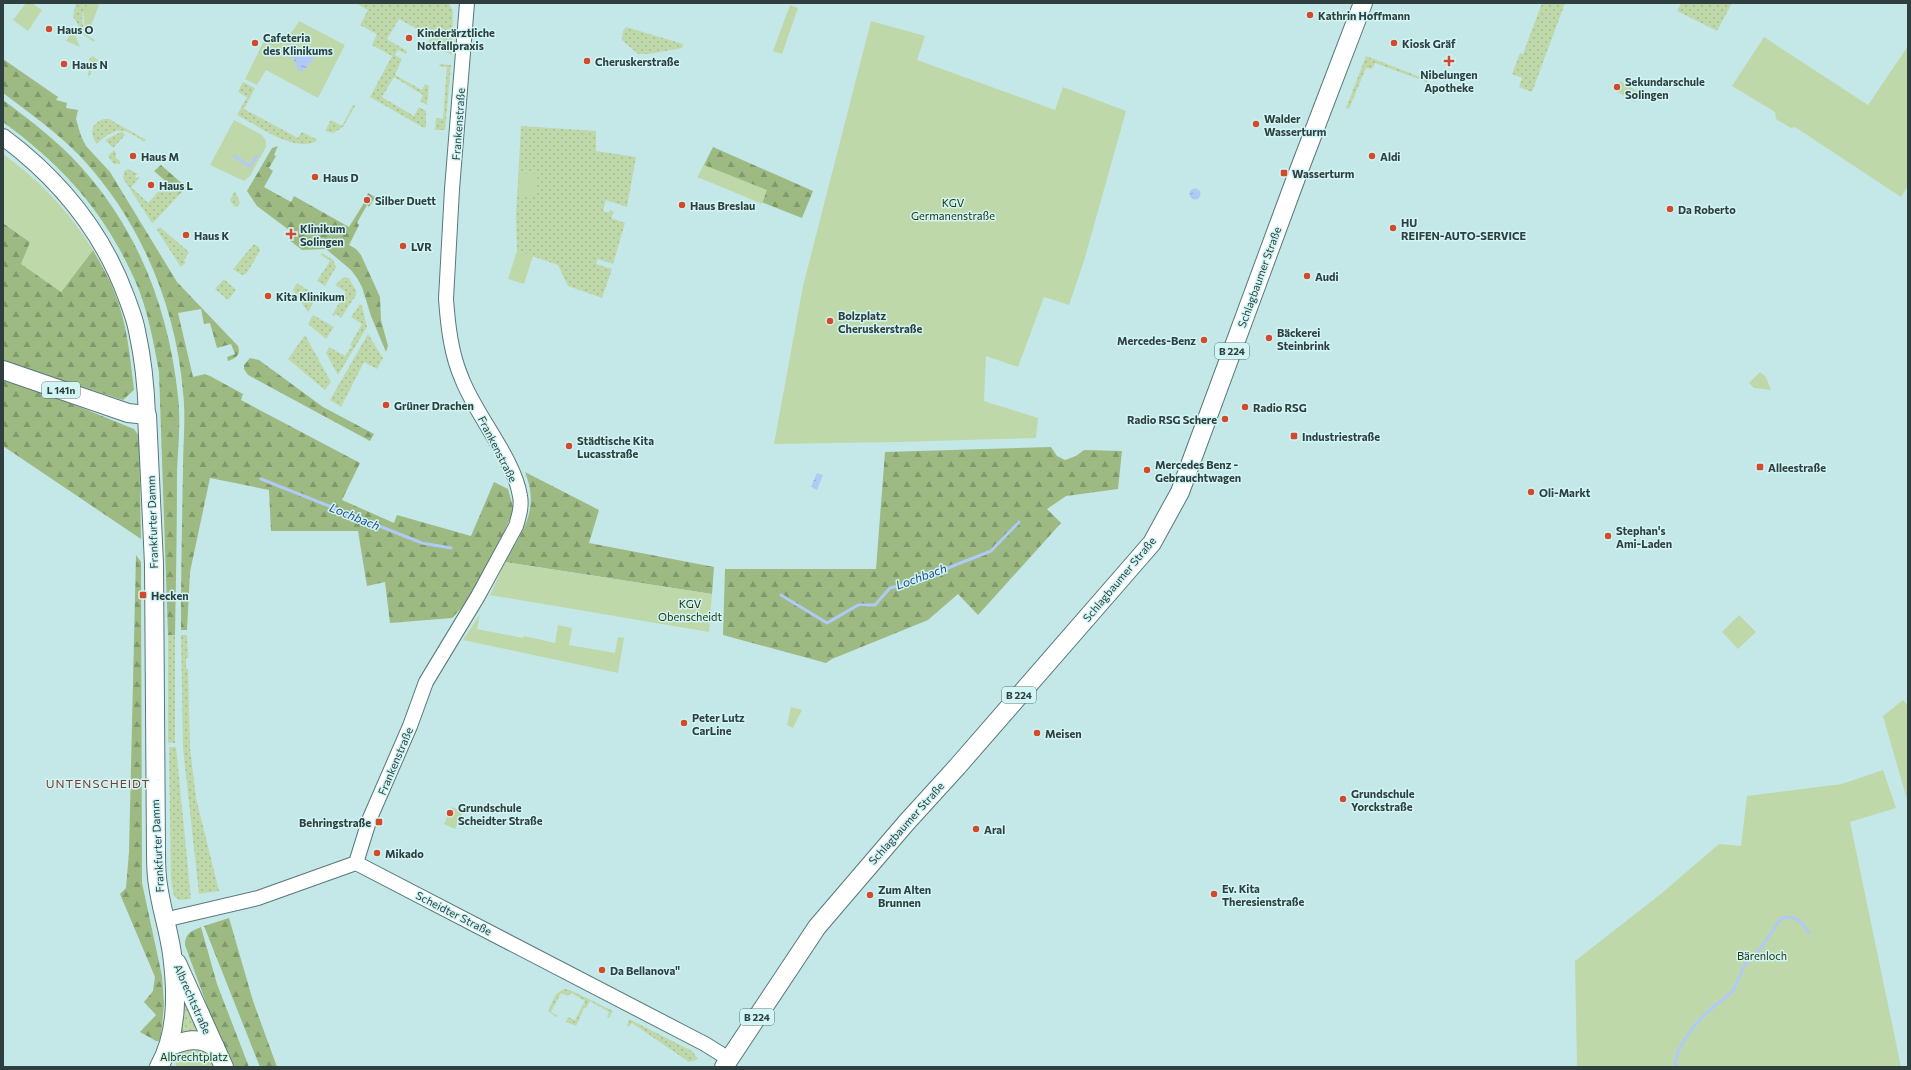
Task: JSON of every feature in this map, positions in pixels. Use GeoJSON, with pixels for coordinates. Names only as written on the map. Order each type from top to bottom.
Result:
{"type":"FeatureCollection","features":[{"type":"Feature","properties":{"kind":"main road","name":"Schlagbaumer Straße"},"geometry":{"type":"LineString","coordinates":[[726,1063],[817,927],[906,822],[957,767],[1152,543],[1180,492],[1296,178],[1363,3]]}},
{"type":"Feature","properties":{"kind":"main road","name":"Frankfurter Damm"},"geometry":{"type":"LineString","coordinates":[[3,137],[39,167],[62,189],[84,217],[107,252],[119,276],[137,329],[145,383],[154,564],[156,852],[158,886],[172,953]]}},
{"type":"Feature","properties":{"kind":"main road","name":"L 141n"},"geometry":{"type":"LineString","coordinates":[[3,370],[128,413],[147,415]]}},
{"type":"Feature","properties":{"kind":"main road","name":"Albrechtstraße"},"geometry":{"type":"LineString","coordinates":[[172,953],[224,1067]]}},
{"type":"Feature","properties":{"kind":"main road"},"geometry":{"type":"LineString","coordinates":[[159,1067],[168,1047],[172,1033],[175,1004],[172,953]]}},
{"type":"Feature","properties":{"kind":"main road"},"geometry":{"type":"LineString","coordinates":[[168,1047],[191,1039],[209,1043],[215,1047]]}},
{"type":"Feature","properties":{"kind":"street","name":"Frankenstraße"},"geometry":{"type":"LineString","coordinates":[[356,863],[370,818],[410,726],[426,682],[478,596],[520,516],[520,496],[511,470],[462,379],[453,350],[447,316],[446,299],[452,191],[467,3]]}},
{"type":"Feature","properties":{"kind":"street"},"geometry":{"type":"LineString","coordinates":[[164,920],[225,907],[266,895],[356,863]]}},
{"type":"Feature","properties":{"kind":"street","name":"Scheidter Straße"},"geometry":{"type":"LineString","coordinates":[[356,863],[698,1040],[726,1063]]}},
{"type":"Feature","properties":{"kind":"green space"},"geometry":{"type":"Polygon","coordinates":[[[26,3],[32,3],[42,10],[28,31],[13,20],[26,3]]]}},
{"type":"Feature","properties":{"kind":"green space"},"geometry":{"type":"Polygon","coordinates":[[[76,3],[90,4],[84,10],[82,17],[85,34],[95,40],[94,42],[84,35],[73,16],[76,3]]]}},
{"type":"Feature","properties":{"kind":"green space"},"geometry":{"type":"Polygon","coordinates":[[[96,3],[99,5],[87,36],[85,34],[83,10],[88,4],[96,3]]]}},
{"type":"Feature","properties":{"kind":"green space"},"geometry":{"type":"Polygon","coordinates":[[[355,3],[449,3],[453,11],[452,55],[427,44],[431,37],[399,19],[387,39],[407,51],[406,54],[398,50],[395,55],[402,59],[395,75],[422,90],[425,84],[429,86],[427,105],[420,101],[423,95],[394,77],[382,97],[414,116],[419,107],[426,111],[426,127],[424,128],[370,97],[392,56],[372,45],[377,34],[360,25],[368,10],[355,3]]]}},
{"type":"Feature","properties":{"kind":"green space"},"geometry":{"type":"Polygon","coordinates":[[[1542,3],[1565,3],[1532,92],[1519,87],[1522,78],[1512,74],[1520,53],[1523,54],[1542,3]]]}},
{"type":"Feature","properties":{"kind":"green space"},"geometry":{"type":"Polygon","coordinates":[[[1681,3],[1732,3],[1717,31],[1677,11],[1681,3]]]}},
{"type":"Feature","properties":{"kind":"green space"},"geometry":{"type":"Polygon","coordinates":[[[790,5],[798,8],[782,54],[773,51],[790,5]]]}},
{"type":"Feature","properties":{"kind":"green space"},"geometry":{"type":"Polygon","coordinates":[[[299,21],[345,45],[318,98],[266,70],[257,85],[245,79],[268,33],[279,36],[287,35],[293,30],[299,21]]]}},
{"type":"Feature","properties":{"kind":"green space","name":"KGV Germanenstraße"},"geometry":{"type":"Polygon","coordinates":[[[871,21],[925,36],[917,60],[1055,110],[1063,87],[1126,111],[1084,261],[1069,305],[1044,297],[1018,367],[986,356],[984,401],[1038,418],[1036,438],[774,444],[803,286],[871,21]]]}},
{"type":"Feature","properties":{"kind":"green space"},"geometry":{"type":"Polygon","coordinates":[[[626,27],[683,44],[682,48],[649,54],[638,54],[622,40],[623,31],[626,27]]]}},
{"type":"Feature","properties":{"kind":"green space"},"geometry":{"type":"Polygon","coordinates":[[[73,30],[80,47],[66,41],[73,30]]]}},
{"type":"Feature","properties":{"kind":"green space"},"geometry":{"type":"Polygon","coordinates":[[[1764,37],[1868,105],[1908,46],[1908,186],[1901,197],[1795,127],[1791,128],[1776,119],[1775,112],[1732,86],[1764,37]]]}},
{"type":"Feature","properties":{"kind":"green space"},"geometry":{"type":"Polygon","coordinates":[[[93,56],[98,60],[88,78],[89,59],[93,56]]]}},
{"type":"Feature","properties":{"kind":"green space"},"geometry":{"type":"Polygon","coordinates":[[[1366,56],[1428,80],[1427,82],[1375,63],[1372,69],[1366,68],[1349,109],[1346,108],[1366,56]]]}},
{"type":"Feature","properties":{"kind":"green space"},"geometry":{"type":"Polygon","coordinates":[[[3,59],[58,97],[56,100],[67,103],[66,108],[78,110],[76,119],[81,136],[86,146],[110,172],[177,282],[238,346],[239,352],[237,356],[228,361],[227,357],[235,354],[231,344],[217,348],[210,323],[204,324],[201,309],[178,313],[193,377],[205,374],[210,376],[243,394],[241,400],[360,463],[342,500],[394,523],[397,515],[471,536],[494,482],[508,489],[513,507],[512,514],[477,592],[452,618],[390,623],[385,582],[367,586],[358,531],[271,531],[269,490],[210,478],[190,572],[187,630],[181,630],[184,402],[179,360],[172,327],[163,296],[151,265],[137,236],[101,181],[80,156],[62,139],[3,93],[3,59]]]}},
{"type":"Feature","properties":{"kind":"green space"},"geometry":{"type":"Polygon","coordinates":[[[440,64],[451,65],[445,130],[435,130],[436,118],[443,119],[447,67],[439,66],[440,64]]]}},
{"type":"Feature","properties":{"kind":"green space"},"geometry":{"type":"Polygon","coordinates":[[[1620,81],[1640,93],[1635,102],[1614,90],[1620,81]]]}},
{"type":"Feature","properties":{"kind":"green space"},"geometry":{"type":"Polygon","coordinates":[[[243,82],[255,88],[244,109],[298,138],[302,132],[316,139],[317,141],[308,144],[297,144],[287,141],[276,137],[237,115],[247,97],[238,92],[243,82]]]}},
{"type":"Feature","properties":{"kind":"green space"},"geometry":{"type":"Polygon","coordinates":[[[3,100],[54,140],[81,167],[101,192],[135,245],[159,303],[174,364],[179,405],[175,635],[168,635],[159,372],[143,300],[114,239],[83,196],[47,157],[3,122],[3,100]]]}},
{"type":"Feature","properties":{"kind":"green space"},"geometry":{"type":"Polygon","coordinates":[[[353,105],[355,106],[343,127],[333,133],[325,131],[331,120],[342,126],[353,105]]]}},
{"type":"Feature","properties":{"kind":"green space"},"geometry":{"type":"Polygon","coordinates":[[[104,119],[109,119],[146,140],[144,142],[125,131],[116,131],[97,144],[92,133],[93,129],[96,123],[104,119]]]}},
{"type":"Feature","properties":{"kind":"green space"},"geometry":{"type":"Polygon","coordinates":[[[234,120],[262,135],[266,141],[266,147],[250,176],[244,181],[210,165],[234,120]]]}},
{"type":"Feature","properties":{"kind":"green space"},"geometry":{"type":"Polygon","coordinates":[[[521,126],[596,131],[596,151],[636,157],[627,207],[606,200],[603,211],[609,213],[610,210],[614,212],[611,218],[625,223],[613,264],[598,259],[596,264],[612,269],[602,298],[568,286],[558,265],[517,251],[516,216],[521,126]]]}},
{"type":"Feature","properties":{"kind":"green space"},"geometry":{"type":"Polygon","coordinates":[[[121,132],[125,135],[113,148],[105,140],[121,132]]]}},
{"type":"Feature","properties":{"kind":"green space"},"geometry":{"type":"Polygon","coordinates":[[[278,146],[274,155],[276,156],[269,168],[273,171],[264,187],[291,202],[294,196],[349,227],[364,203],[367,204],[371,198],[367,196],[368,193],[375,197],[369,207],[367,205],[357,223],[359,225],[349,245],[356,249],[361,255],[380,297],[381,320],[388,346],[386,352],[371,316],[362,287],[351,270],[326,249],[302,250],[288,239],[293,233],[257,206],[247,191],[272,148],[278,146]]]}},
{"type":"Feature","properties":{"kind":"green space"},"geometry":{"type":"Polygon","coordinates":[[[713,147],[813,191],[802,218],[698,177],[713,147]]]}},
{"type":"Feature","properties":{"kind":"green space"},"geometry":{"type":"Polygon","coordinates":[[[114,150],[116,153],[116,158],[120,161],[120,164],[114,164],[108,156],[114,150]]]}},
{"type":"Feature","properties":{"kind":"green space"},"geometry":{"type":"Polygon","coordinates":[[[3,154],[30,175],[64,209],[93,250],[61,292],[21,264],[30,242],[3,223],[3,154]]]}},
{"type":"Feature","properties":{"kind":"green space"},"geometry":{"type":"Polygon","coordinates":[[[161,165],[186,187],[180,194],[154,171],[161,165]]]}},
{"type":"Feature","properties":{"kind":"green space"},"geometry":{"type":"Polygon","coordinates":[[[704,165],[767,190],[762,204],[698,177],[704,165]]]}},
{"type":"Feature","properties":{"kind":"green space"},"geometry":{"type":"Polygon","coordinates":[[[128,169],[138,174],[135,176],[137,178],[140,177],[131,187],[148,203],[166,183],[180,194],[152,223],[123,178],[124,171],[128,169]]]}},
{"type":"Feature","properties":{"kind":"green space"},"geometry":{"type":"Polygon","coordinates":[[[528,172],[535,174],[535,178],[539,179],[532,199],[518,194],[519,173],[527,174],[528,172]]]}},
{"type":"Feature","properties":{"kind":"green space"},"geometry":{"type":"Polygon","coordinates":[[[235,191],[240,203],[237,207],[234,206],[230,200],[235,191]]]}},
{"type":"Feature","properties":{"kind":"green space"},"geometry":{"type":"Polygon","coordinates":[[[3,223],[30,242],[61,292],[93,250],[112,286],[125,327],[134,390],[123,400],[3,361],[3,223]]]}},
{"type":"Feature","properties":{"kind":"green space"},"geometry":{"type":"Polygon","coordinates":[[[160,227],[189,252],[184,261],[186,262],[181,267],[157,230],[160,227]]]}},
{"type":"Feature","properties":{"kind":"green space"},"geometry":{"type":"Polygon","coordinates":[[[254,244],[259,247],[260,251],[246,274],[242,275],[233,269],[254,244]]]}},
{"type":"Feature","properties":{"kind":"green space"},"geometry":{"type":"Polygon","coordinates":[[[517,251],[533,256],[524,284],[508,279],[517,251]]]}},
{"type":"Feature","properties":{"kind":"green space"},"geometry":{"type":"Polygon","coordinates":[[[322,253],[333,260],[336,267],[325,286],[317,281],[330,261],[320,254],[322,253]]]}},
{"type":"Feature","properties":{"kind":"green space"},"geometry":{"type":"Polygon","coordinates":[[[344,277],[349,278],[356,291],[356,295],[341,318],[336,314],[334,316],[332,315],[346,292],[335,285],[344,277]]]}},
{"type":"Feature","properties":{"kind":"green space"},"geometry":{"type":"Polygon","coordinates":[[[224,279],[236,290],[228,300],[215,289],[224,279]]]}},
{"type":"Feature","properties":{"kind":"green space"},"geometry":{"type":"Polygon","coordinates":[[[297,283],[317,296],[308,312],[293,290],[297,283]]]}},
{"type":"Feature","properties":{"kind":"green space"},"geometry":{"type":"Polygon","coordinates":[[[360,304],[362,306],[367,327],[338,375],[326,353],[329,347],[345,356],[352,346],[350,345],[362,324],[351,317],[360,304]]]}},
{"type":"Feature","properties":{"kind":"green space"},"geometry":{"type":"Polygon","coordinates":[[[313,315],[334,327],[326,339],[308,324],[313,315]]]}},
{"type":"Feature","properties":{"kind":"green space"},"geometry":{"type":"Polygon","coordinates":[[[368,334],[383,358],[377,369],[364,362],[341,407],[330,400],[368,334]]]}},
{"type":"Feature","properties":{"kind":"green space"},"geometry":{"type":"Polygon","coordinates":[[[305,335],[331,382],[325,390],[288,359],[305,335]]]}},
{"type":"Feature","properties":{"kind":"green space"},"geometry":{"type":"Polygon","coordinates":[[[250,358],[259,360],[323,407],[374,434],[370,441],[248,375],[244,369],[244,365],[250,358]]]}},
{"type":"Feature","properties":{"kind":"green space"},"geometry":{"type":"Polygon","coordinates":[[[1760,372],[1766,377],[1771,390],[1754,388],[1749,383],[1760,372]]]}},
{"type":"Feature","properties":{"kind":"green space"},"geometry":{"type":"Polygon","coordinates":[[[3,376],[134,429],[139,436],[141,539],[3,446],[3,376]]]}},
{"type":"Feature","properties":{"kind":"green space"},"geometry":{"type":"Polygon","coordinates":[[[1051,447],[1057,456],[1065,460],[1076,456],[1084,450],[1122,451],[1118,489],[1066,496],[1047,509],[1061,523],[978,615],[958,594],[928,620],[832,659],[826,663],[723,635],[725,569],[876,569],[885,452],[1051,447]]]}},
{"type":"Feature","properties":{"kind":"green space"},"geometry":{"type":"Polygon","coordinates":[[[525,472],[599,510],[589,543],[714,567],[712,594],[505,562],[518,540],[530,509],[531,498],[525,472]]]}},
{"type":"Feature","properties":{"kind":"green space"},"geometry":{"type":"Polygon","coordinates":[[[136,555],[141,562],[142,883],[162,976],[164,1004],[161,1037],[159,1041],[156,1041],[140,1032],[156,1015],[144,1002],[153,991],[155,977],[120,894],[126,888],[129,852],[136,555]]]}},
{"type":"Feature","properties":{"kind":"green space","name":"KGV Obenscheidt"},"geometry":{"type":"Polygon","coordinates":[[[505,562],[712,594],[709,632],[490,595],[505,562]]]}},
{"type":"Feature","properties":{"kind":"green space"},"geometry":{"type":"Polygon","coordinates":[[[480,614],[477,629],[523,638],[524,636],[555,643],[558,625],[572,628],[569,645],[615,653],[618,637],[624,638],[618,673],[463,640],[480,614]]]}},
{"type":"Feature","properties":{"kind":"green space"},"geometry":{"type":"Polygon","coordinates":[[[1739,615],[1756,632],[1738,649],[1722,632],[1739,615]]]}},
{"type":"Feature","properties":{"kind":"green space"},"geometry":{"type":"Polygon","coordinates":[[[168,635],[175,635],[175,743],[168,743],[168,635]]]}},
{"type":"Feature","properties":{"kind":"green space"},"geometry":{"type":"Polygon","coordinates":[[[181,635],[187,635],[188,658],[186,658],[186,668],[188,669],[190,748],[196,798],[219,891],[199,894],[183,748],[181,635]]]}},
{"type":"Feature","properties":{"kind":"green space"},"geometry":{"type":"Polygon","coordinates":[[[1903,700],[1908,706],[1908,803],[1883,716],[1903,700]]]}},
{"type":"Feature","properties":{"kind":"green space"},"geometry":{"type":"Polygon","coordinates":[[[791,707],[802,710],[793,728],[787,725],[791,707]]]}},
{"type":"Feature","properties":{"kind":"green space"},"geometry":{"type":"Polygon","coordinates":[[[169,747],[176,747],[191,899],[179,900],[174,896],[171,880],[169,747]]]}},
{"type":"Feature","properties":{"kind":"green space","name":"Bärenloch"},"geometry":{"type":"Polygon","coordinates":[[[1883,770],[1896,808],[1850,822],[1901,1067],[1577,1067],[1575,961],[1662,893],[1719,844],[1741,846],[1747,796],[1842,784],[1883,770]]]}},
{"type":"Feature","properties":{"kind":"green space"},"geometry":{"type":"Polygon","coordinates":[[[452,807],[463,812],[455,829],[444,824],[452,807]]]}},
{"type":"Feature","properties":{"kind":"green space"},"geometry":{"type":"Polygon","coordinates":[[[229,918],[253,1001],[277,1067],[260,1067],[204,926],[229,918]]]}},
{"type":"Feature","properties":{"kind":"green space"},"geometry":{"type":"Polygon","coordinates":[[[201,927],[217,984],[249,1067],[232,1067],[213,1022],[185,945],[188,935],[192,931],[201,927]]]}},
{"type":"Feature","properties":{"kind":"green space"},"geometry":{"type":"Polygon","coordinates":[[[180,989],[201,1034],[179,1038],[180,989]]]}},
{"type":"Feature","properties":{"kind":"green space"},"geometry":{"type":"Polygon","coordinates":[[[564,989],[570,990],[613,1011],[609,1018],[607,1017],[609,1012],[590,1001],[586,1008],[584,1008],[576,1026],[566,1022],[568,1017],[575,1020],[585,1001],[571,993],[568,996],[561,993],[551,1012],[558,1016],[556,1017],[548,1011],[556,994],[564,989]]]}},
{"type":"Feature","properties":{"kind":"green space"},"geometry":{"type":"Polygon","coordinates":[[[629,1019],[692,1051],[698,1059],[689,1062],[632,1023],[628,1027],[629,1019]]]}},
{"type":"Feature","properties":{"kind":"green space","name":"Albrechtplatz"},"geometry":{"type":"Polygon","coordinates":[[[184,1045],[208,1052],[215,1067],[177,1067],[173,1057],[178,1049],[184,1045]]]}},
{"type":"Feature","properties":{"kind":"water"},"geometry":{"type":"Polygon","coordinates":[[[298,52],[315,58],[302,72],[298,70],[293,58],[294,54],[298,52]]]}},
{"type":"Feature","properties":{"kind":"water"},"geometry":{"type":"Polygon","coordinates":[[[1193,189],[1197,189],[1199,190],[1199,198],[1193,199],[1190,196],[1190,192],[1193,189]]]}},
{"type":"Feature","properties":{"kind":"water"},"geometry":{"type":"Polygon","coordinates":[[[817,473],[823,475],[817,490],[811,487],[817,473]]]}},
{"type":"Feature","properties":{"kind":"waterway"},"geometry":{"type":"LineString","coordinates":[[234,156],[250,166],[257,156]]}},
{"type":"Feature","properties":{"kind":"waterway","name":"Lochbach"},"geometry":{"type":"LineString","coordinates":[[261,479],[422,543],[451,548]]}},
{"type":"Feature","properties":{"kind":"waterway","name":"Lochbach"},"geometry":{"type":"LineString","coordinates":[[781,595],[827,623],[858,605],[875,605],[890,588],[907,584],[991,551],[1019,522]]}},
{"type":"Feature","properties":{"kind":"waterway"},"geometry":{"type":"LineString","coordinates":[[1676,1067],[1675,1062],[1679,1049],[1691,1030],[1705,1014],[1733,991],[1744,966],[1760,949],[1781,918],[1795,918],[1809,933]]}},
{"type":"Feature","properties":{"kind":"place","name":"Kathrin Hoffmann"},"geometry":{"type":"Point","coordinates":[1310,15]}},
{"type":"Feature","properties":{"kind":"place","name":"Haus O"},"geometry":{"type":"Point","coordinates":[49,29]}},
{"type":"Feature","properties":{"kind":"place","name":"Kinderärztliche Notfallpraxis"},"geometry":{"type":"Point","coordinates":[409,38]}},
{"type":"Feature","properties":{"kind":"place","name":"Cafeteria des Klinikums"},"geometry":{"type":"Point","coordinates":[255,43]}},
{"type":"Feature","properties":{"kind":"place","name":"Kiosk Gräf"},"geometry":{"type":"Point","coordinates":[1394,43]}},
{"type":"Feature","properties":{"kind":"place","name":"Cheruskerstraße"},"geometry":{"type":"Point","coordinates":[587,61]}},
{"type":"Feature","properties":{"kind":"place","name":"Nibelungen Apotheke"},"geometry":{"type":"Point","coordinates":[1449,61]}},
{"type":"Feature","properties":{"kind":"place","name":"Haus N"},"geometry":{"type":"Point","coordinates":[64,64]}},
{"type":"Feature","properties":{"kind":"place","name":"Sekundarschule Solingen"},"geometry":{"type":"Point","coordinates":[1617,87]}},
{"type":"Feature","properties":{"kind":"place","name":"Walder Wasserturm"},"geometry":{"type":"Point","coordinates":[1256,124]}},
{"type":"Feature","properties":{"kind":"place","name":"Haus M"},"geometry":{"type":"Point","coordinates":[133,156]}},
{"type":"Feature","properties":{"kind":"place","name":"Aldi"},"geometry":{"type":"Point","coordinates":[1372,156]}},
{"type":"Feature","properties":{"kind":"place","name":"Wasserturm"},"geometry":{"type":"Point","coordinates":[1284,173]}},
{"type":"Feature","properties":{"kind":"place","name":"Haus D"},"geometry":{"type":"Point","coordinates":[315,177]}},
{"type":"Feature","properties":{"kind":"place","name":"Haus L"},"geometry":{"type":"Point","coordinates":[151,185]}},
{"type":"Feature","properties":{"kind":"place","name":"Silber Duett"},"geometry":{"type":"Point","coordinates":[367,200]}},
{"type":"Feature","properties":{"kind":"place","name":"Haus Breslau"},"geometry":{"type":"Point","coordinates":[682,205]}},
{"type":"Feature","properties":{"kind":"place","name":"Da Roberto"},"geometry":{"type":"Point","coordinates":[1670,209]}},
{"type":"Feature","properties":{"kind":"place","name":"HU REIFEN-AUTO-SERVICE"},"geometry":{"type":"Point","coordinates":[1393,228]}},
{"type":"Feature","properties":{"kind":"place","name":"Klinikum Solingen"},"geometry":{"type":"Point","coordinates":[291,234]}},
{"type":"Feature","properties":{"kind":"place","name":"Haus K"},"geometry":{"type":"Point","coordinates":[186,235]}},
{"type":"Feature","properties":{"kind":"place","name":"LVR"},"geometry":{"type":"Point","coordinates":[403,246]}},
{"type":"Feature","properties":{"kind":"place","name":"Audi"},"geometry":{"type":"Point","coordinates":[1307,276]}},
{"type":"Feature","properties":{"kind":"place","name":"Kita Klinikum"},"geometry":{"type":"Point","coordinates":[268,296]}},
{"type":"Feature","properties":{"kind":"place","name":"Bolzplatz Cheruskerstraße"},"geometry":{"type":"Point","coordinates":[830,321]}},
{"type":"Feature","properties":{"kind":"place","name":"Bäckerei Steinbrink"},"geometry":{"type":"Point","coordinates":[1269,338]}},
{"type":"Feature","properties":{"kind":"place","name":"Mercedes-Benz"},"geometry":{"type":"Point","coordinates":[1204,340]}},
{"type":"Feature","properties":{"kind":"place","name":"Grüner Drachen"},"geometry":{"type":"Point","coordinates":[386,405]}},
{"type":"Feature","properties":{"kind":"place","name":"Radio RSG"},"geometry":{"type":"Point","coordinates":[1245,407]}},
{"type":"Feature","properties":{"kind":"place","name":"Radio RSG Schere"},"geometry":{"type":"Point","coordinates":[1225,419]}},
{"type":"Feature","properties":{"kind":"place","name":"Industriestraße"},"geometry":{"type":"Point","coordinates":[1294,436]}},
{"type":"Feature","properties":{"kind":"place","name":"Städtische Kita Lucasstraße"},"geometry":{"type":"Point","coordinates":[569,446]}},
{"type":"Feature","properties":{"kind":"place","name":"Alleestraße"},"geometry":{"type":"Point","coordinates":[1760,467]}},
{"type":"Feature","properties":{"kind":"place","name":"Mercedes Benz - Gebrauchtwagen"},"geometry":{"type":"Point","coordinates":[1147,470]}},
{"type":"Feature","properties":{"kind":"place","name":"Oli-Markt"},"geometry":{"type":"Point","coordinates":[1531,492]}},
{"type":"Feature","properties":{"kind":"place","name":"Stephan's Ami-Laden"},"geometry":{"type":"Point","coordinates":[1608,536]}},
{"type":"Feature","properties":{"kind":"place","name":"Hecken"},"geometry":{"type":"Point","coordinates":[143,595]}},
{"type":"Feature","properties":{"kind":"place","name":"Peter Lutz CarLine"},"geometry":{"type":"Point","coordinates":[684,723]}},
{"type":"Feature","properties":{"kind":"place","name":"Meisen"},"geometry":{"type":"Point","coordinates":[1037,733]}},
{"type":"Feature","properties":{"kind":"place","name":"Grundschule Yorckstraße"},"geometry":{"type":"Point","coordinates":[1343,799]}},
{"type":"Feature","properties":{"kind":"place","name":"Grundschule Scheidter Straße"},"geometry":{"type":"Point","coordinates":[450,813]}},
{"type":"Feature","properties":{"kind":"place","name":"Behringstraße"},"geometry":{"type":"Point","coordinates":[379,822]}},
{"type":"Feature","properties":{"kind":"place","name":"Aral"},"geometry":{"type":"Point","coordinates":[976,829]}},
{"type":"Feature","properties":{"kind":"place","name":"Mikado"},"geometry":{"type":"Point","coordinates":[377,853]}},
{"type":"Feature","properties":{"kind":"place","name":"Ev. Kita Theresienstraße"},"geometry":{"type":"Point","coordinates":[1214,894]}},
{"type":"Feature","properties":{"kind":"place","name":"Zum Alten Brunnen"},"geometry":{"type":"Point","coordinates":[870,895]}},
{"type":"Feature","properties":{"kind":"place","name":"Da Bellanova\""},"geometry":{"type":"Point","coordinates":[602,970]}},
{"type":"Feature","properties":{"kind":"district","name":"UNTENSCHEIDT"},"geometry":{"type":"Point","coordinates":[98,783]}}]}
